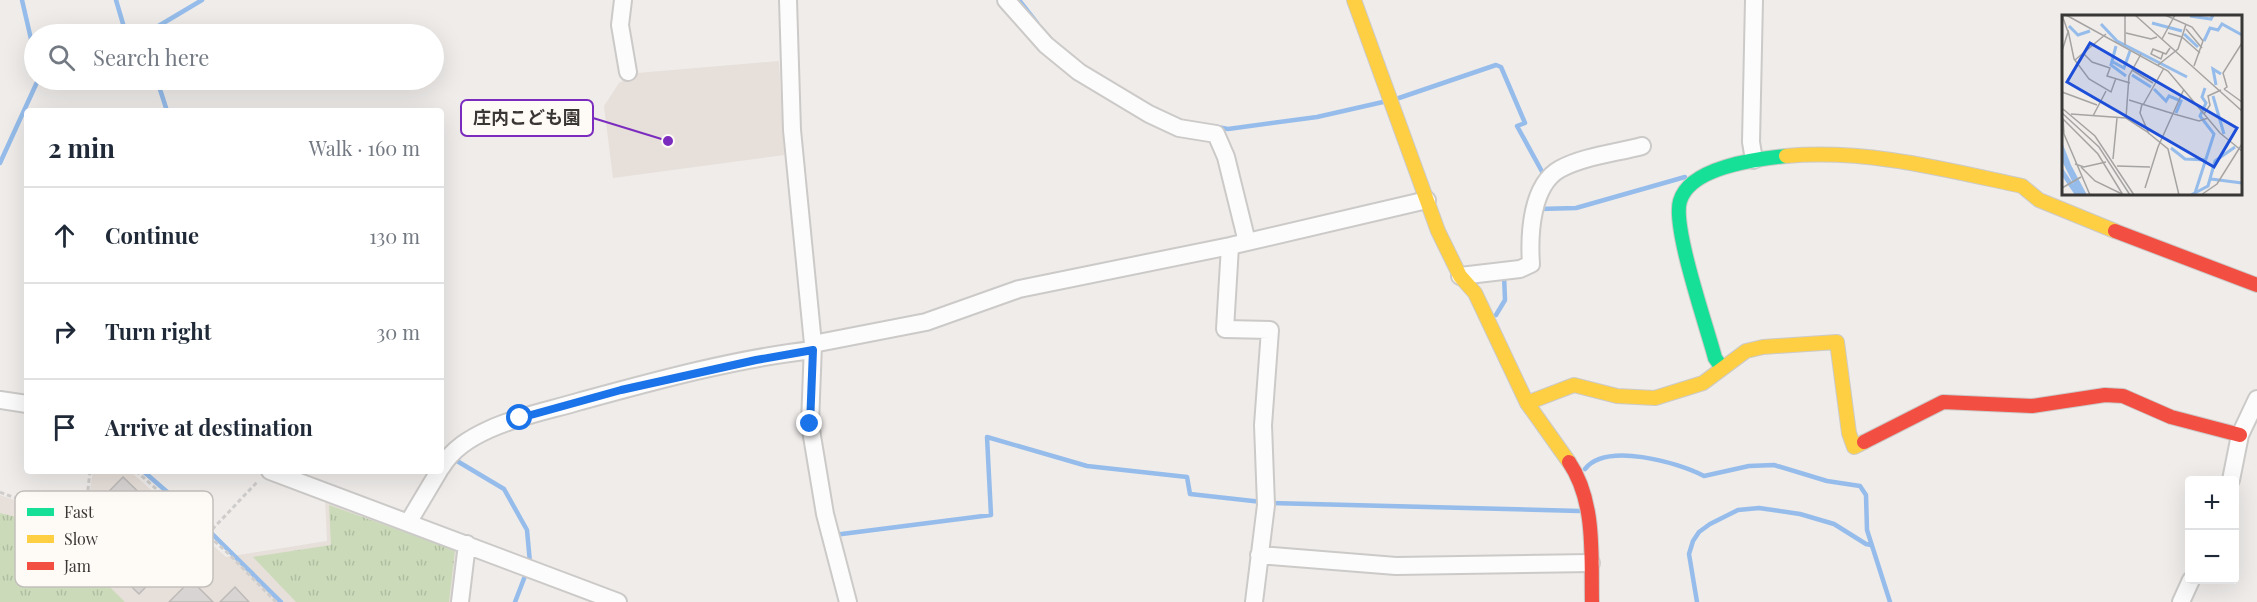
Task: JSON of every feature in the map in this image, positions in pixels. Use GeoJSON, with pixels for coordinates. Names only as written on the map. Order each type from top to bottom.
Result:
{"type":"FeatureCollection","features":[{"type":"Feature","properties":{"kind":"street"},"geometry":{"type":"LineString","coordinates":[[623,0],[620,25],[628,72]]}},
{"type":"Feature","properties":{"kind":"street"},"geometry":{"type":"LineString","coordinates":[[788,0],[792,130],[810,349],[810,424],[831,535],[848,602]]}},
{"type":"Feature","properties":{"kind":"street"},"geometry":{"type":"LineString","coordinates":[[1006,0],[1046,45],[1079,72],[1149,114],[1179,128],[1216,134],[1229,168],[1247,242]]}},
{"type":"Feature","properties":{"kind":"street"},"geometry":{"type":"LineString","coordinates":[[1354,0],[1427,200],[1460,276],[1475,293],[1531,401],[1578,476],[1587,510],[1592,602]]}},
{"type":"Feature","properties":{"kind":"street"},"geometry":{"type":"LineString","coordinates":[[1753,156],[1754,0]]}},
{"type":"Feature","properties":{"kind":"street"},"geometry":{"type":"LineString","coordinates":[[1460,276],[1520,269],[1531,264],[1531,228],[1546,183],[1559,170],[1642,146]]}},
{"type":"Feature","properties":{"kind":"street"},"geometry":{"type":"LineString","coordinates":[[1722,368],[1715,358],[1690,265],[1678,218],[1679,201],[1686,188],[1700,177],[1753,156],[1878,156],[2022,186],[2039,200],[2257,285]]}},
{"type":"Feature","properties":{"kind":"street"},"geometry":{"type":"LineString","coordinates":[[444,463],[476,436],[520,418],[621,390],[926,322],[1019,289],[1230,246],[1427,200]]}},
{"type":"Feature","properties":{"kind":"street"},"geometry":{"type":"LineString","coordinates":[[1230,246],[1225,329],[1270,330],[1263,424],[1266,502],[1254,602]]}},
{"type":"Feature","properties":{"kind":"street"},"geometry":{"type":"LineString","coordinates":[[1531,401],[1574,385],[1617,396],[1655,398],[1681,392],[1703,383],[1746,351],[1763,347],[1837,342],[1849,433],[1854,447],[1943,402],[2032,406],[2105,395],[2123,396],[2171,417],[2240,435]]}},
{"type":"Feature","properties":{"kind":"street"},"geometry":{"type":"LineString","coordinates":[[2232,476],[2240,435],[2257,399]]}},
{"type":"Feature","properties":{"kind":"street"},"geometry":{"type":"LineString","coordinates":[[0,400],[24,404]]}},
{"type":"Feature","properties":{"kind":"street"},"geometry":{"type":"LineString","coordinates":[[408,523],[437,474]]}},
{"type":"Feature","properties":{"kind":"street"},"geometry":{"type":"LineString","coordinates":[[265,475],[467,544],[618,602]]}},
{"type":"Feature","properties":{"kind":"street"},"geometry":{"type":"LineString","coordinates":[[460,602],[467,544]]}},
{"type":"Feature","properties":{"kind":"street"},"geometry":{"type":"LineString","coordinates":[[1259,555],[1396,566],[1591,563]]}},
{"type":"Feature","properties":{"kind":"street"},"geometry":{"type":"LineString","coordinates":[[2181,602],[2189,584]]}},
{"type":"Feature","properties":{"kind":"path"},"geometry":{"type":"LineString","coordinates":[[88,491],[90,474]]}},
{"type":"Feature","properties":{"kind":"path"},"geometry":{"type":"LineString","coordinates":[[140,474],[160,491]]}},
{"type":"Feature","properties":{"kind":"path"},"geometry":{"type":"LineString","coordinates":[[213,529],[265,475]]}},
{"type":"Feature","properties":{"kind":"path"},"geometry":{"type":"LineString","coordinates":[[0,492],[15,498]]}},
{"type":"Feature","properties":{"kind":"path"},"geometry":{"type":"LineString","coordinates":[[213,537],[276,602]]}},
{"type":"Feature","properties":{"kind":"shaded area"},"geometry":{"type":"Polygon","coordinates":[[[779,61],[784,155],[613,178],[604,106],[619,83],[637,73],[779,61]]]}},
{"type":"Feature","properties":{"kind":"shaded area"},"geometry":{"type":"Polygon","coordinates":[[[93,474],[133,474],[152,491],[90,491],[93,474]]]}},
{"type":"Feature","properties":{"kind":"shaded area"},"geometry":{"type":"Polygon","coordinates":[[[0,495],[15,500],[15,587],[213,587],[213,545],[226,557],[327,541],[325,498],[462,550],[454,602],[0,602],[0,495]]]}},
{"type":"Feature","properties":{"kind":"green space"},"geometry":{"type":"Polygon","coordinates":[[[329,505],[455,550],[449,602],[296,602],[253,557],[331,545],[329,505]]]}},
{"type":"Feature","properties":{"kind":"green space"},"geometry":{"type":"Polygon","coordinates":[[[0,513],[15,517],[15,587],[110,587],[125,602],[0,602],[0,513]]]}},
{"type":"Feature","properties":{"kind":"building"},"geometry":{"type":"Polygon","coordinates":[[[123,477],[137,491],[109,491],[123,477]]]}},
{"type":"Feature","properties":{"kind":"building"},"geometry":{"type":"Polygon","coordinates":[[[132,587],[146,587],[139,594],[132,587]]]}},
{"type":"Feature","properties":{"kind":"building"},"geometry":{"type":"Polygon","coordinates":[[[184,587],[198,587],[213,602],[169,602],[184,587]]]}},
{"type":"Feature","properties":{"kind":"building"},"geometry":{"type":"Polygon","coordinates":[[[235,587],[249,602],[220,602],[235,587]]]}},
{"type":"Feature","properties":{"kind":"waterway"},"geometry":{"type":"LineString","coordinates":[[22,0],[28,24]]}},
{"type":"Feature","properties":{"kind":"waterway"},"geometry":{"type":"LineString","coordinates":[[116,0],[123,24]]}},
{"type":"Feature","properties":{"kind":"waterway"},"geometry":{"type":"LineString","coordinates":[[162,24],[202,0]]}},
{"type":"Feature","properties":{"kind":"waterway"},"geometry":{"type":"LineString","coordinates":[[1019,0],[1037,23]]}},
{"type":"Feature","properties":{"kind":"waterway"},"geometry":{"type":"LineString","coordinates":[[1399,98],[1496,65],[1501,67],[1525,123],[1517,126],[1545,177]]}},
{"type":"Feature","properties":{"kind":"waterway"},"geometry":{"type":"LineString","coordinates":[[25,108],[33,90]]}},
{"type":"Feature","properties":{"kind":"waterway"},"geometry":{"type":"LineString","coordinates":[[160,90],[166,108]]}},
{"type":"Feature","properties":{"kind":"waterway"},"geometry":{"type":"LineString","coordinates":[[1217,127],[1228,129],[1317,117],[1383,102]]}},
{"type":"Feature","properties":{"kind":"waterway"},"geometry":{"type":"LineString","coordinates":[[0,163],[24,111]]}},
{"type":"Feature","properties":{"kind":"waterway"},"geometry":{"type":"LineString","coordinates":[[1539,209],[1576,208],[1685,177]]}},
{"type":"Feature","properties":{"kind":"waterway"},"geometry":{"type":"LineString","coordinates":[[1496,315],[1505,300],[1504,275]]}},
{"type":"Feature","properties":{"kind":"waterway"},"geometry":{"type":"LineString","coordinates":[[834,535],[991,515],[987,437],[1087,466],[1187,477],[1190,494],[1262,502]]}},
{"type":"Feature","properties":{"kind":"waterway"},"geometry":{"type":"LineString","coordinates":[[1585,469],[1595,461],[1625,456],[1642,457],[1677,465],[1704,476],[1749,466],[1774,465],[1827,481],[1860,486],[1866,495],[1867,530],[1890,602]]}},
{"type":"Feature","properties":{"kind":"waterway"},"geometry":{"type":"LineString","coordinates":[[452,458],[504,489],[527,530],[530,563],[515,602]]}},
{"type":"Feature","properties":{"kind":"waterway"},"geometry":{"type":"LineString","coordinates":[[146,474],[166,491]]}},
{"type":"Feature","properties":{"kind":"waterway"},"geometry":{"type":"LineString","coordinates":[[1271,503],[1580,511]]}},
{"type":"Feature","properties":{"kind":"waterway"},"geometry":{"type":"LineString","coordinates":[[1697,602],[1689,554],[1693,541],[1699,532],[1710,524],[1738,510],[1759,508],[1800,514],[1834,524],[1871,545]]}},
{"type":"Feature","properties":{"kind":"waterway"},"geometry":{"type":"LineString","coordinates":[[213,535],[281,602]]}},
{"type":"Feature","properties":{"kind":"traffic: fast"},"geometry":{"type":"LineString","coordinates":[[1722,368],[1715,358],[1691,278],[1681,232],[1680,201],[1686,189],[1710,173],[1742,163],[1786,156]]}},
{"type":"Feature","properties":{"kind":"traffic: slow"},"geometry":{"type":"LineString","coordinates":[[1354,0],[1438,231],[1460,276],[1475,293],[1527,403],[1569,462]]}},
{"type":"Feature","properties":{"kind":"traffic: slow"},"geometry":{"type":"LineString","coordinates":[[1786,156],[1846,155],[1875,158],[1934,167],[2022,186],[2039,200],[2115,231]]}},
{"type":"Feature","properties":{"kind":"traffic: slow"},"geometry":{"type":"LineString","coordinates":[[1527,403],[1574,385],[1617,396],[1655,398],[1703,383],[1746,351],[1763,347],[1837,342],[1849,433],[1854,447],[1864,442]]}},
{"type":"Feature","properties":{"kind":"traffic: jam"},"geometry":{"type":"LineString","coordinates":[[2115,231],[2257,285]]}},
{"type":"Feature","properties":{"kind":"traffic: jam"},"geometry":{"type":"LineString","coordinates":[[1864,442],[1943,402],[2032,406],[2105,395],[2123,396],[2171,417],[2240,435]]}},
{"type":"Feature","properties":{"kind":"traffic: jam"},"geometry":{"type":"LineString","coordinates":[[1569,462],[1578,478],[1588,512],[1592,602]]}},
{"type":"Feature","properties":{"kind":"place","name":"庄内こども園"},"geometry":{"type":"Point","coordinates":[668,141]}},
{"type":"Feature","properties":{"kind":"route"},"geometry":{"type":"LineString","coordinates":[[520,418],[621,390],[756,360],[813,350],[810,424]]}}]}
